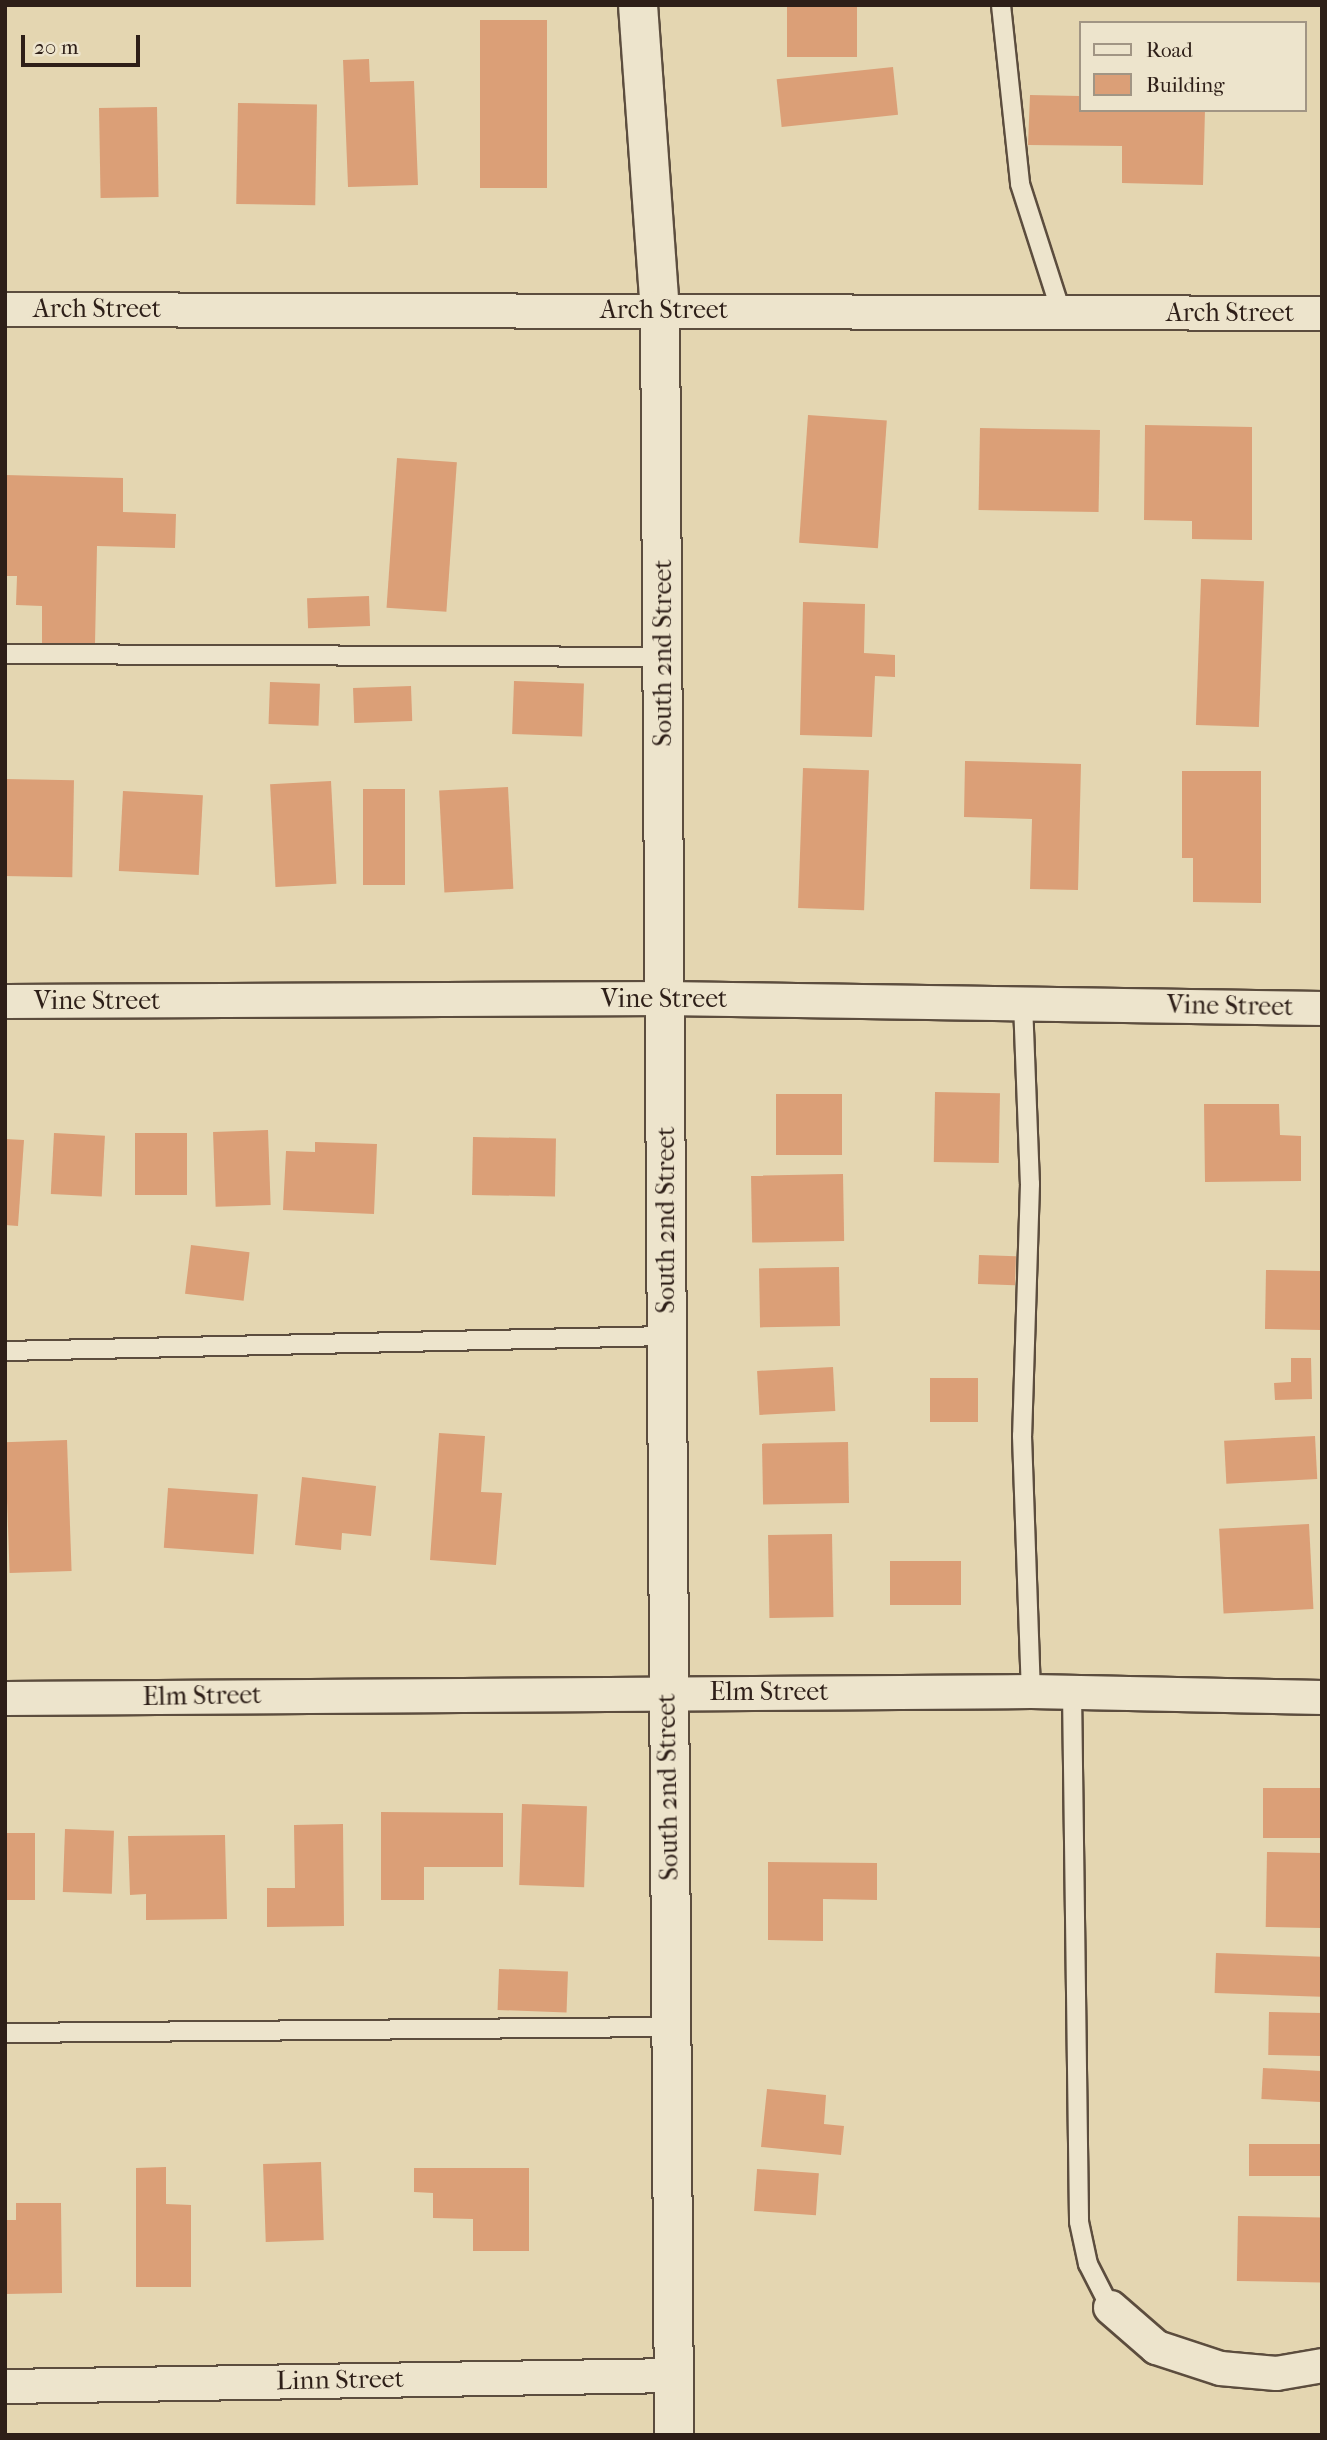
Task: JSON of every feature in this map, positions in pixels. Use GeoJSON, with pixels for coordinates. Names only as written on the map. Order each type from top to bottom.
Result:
{"type":"FeatureCollection","features":[{"type":"Feature","properties":{"kind":"street","name":"South 2nd Street"},"geometry":{"type":"LineString","coordinates":[[638,5],[660,310],[667,1692],[674,2435]]}},
{"type":"Feature","properties":{"kind":"street","name":"Arch Street"},"geometry":{"type":"LineString","coordinates":[[5,309],[1322,313]]}},
{"type":"Feature","properties":{"kind":"street","name":"Vine Street"},"geometry":{"type":"LineString","coordinates":[[5,1001],[665,998],[1322,1008]]}},
{"type":"Feature","properties":{"kind":"street","name":"Elm Street"},"geometry":{"type":"LineString","coordinates":[[5,1698],[1031,1691],[1322,1697]]}},
{"type":"Feature","properties":{"kind":"street"},"geometry":{"type":"LineString","coordinates":[[1110,2307],[1156,2347],[1220,2368],[1276,2373],[1322,2365]]}},
{"type":"Feature","properties":{"kind":"street","name":"Linn Street"},"geometry":{"type":"LineString","coordinates":[[5,2386],[675,2375]]}},
{"type":"Feature","properties":{"kind":"lane"},"geometry":{"type":"LineString","coordinates":[[1001,5],[1020,184],[1061,312]]}},
{"type":"Feature","properties":{"kind":"lane"},"geometry":{"type":"LineString","coordinates":[[5,654],[663,657]]}},
{"type":"Feature","properties":{"kind":"lane"},"geometry":{"type":"LineString","coordinates":[[1023,1003],[1030,1184],[1022,1436],[1031,1691]]}},
{"type":"Feature","properties":{"kind":"lane"},"geometry":{"type":"LineString","coordinates":[[5,1351],[666,1336]]}},
{"type":"Feature","properties":{"kind":"lane"},"geometry":{"type":"LineString","coordinates":[[1072,1691],[1079,2222],[1088,2264],[1110,2307]]}},
{"type":"Feature","properties":{"kind":"lane"},"geometry":{"type":"LineString","coordinates":[[5,2033],[671,2027]]}},
{"type":"Feature","properties":{"kind":"building"},"geometry":{"type":"Polygon","coordinates":[[[787,5],[857,5],[857,57],[787,57],[787,5]]]}},
{"type":"Feature","properties":{"kind":"building"},"geometry":{"type":"Polygon","coordinates":[[[480,20],[547,20],[547,188],[480,188],[480,20]]]}},
{"type":"Feature","properties":{"kind":"building"},"geometry":{"type":"Polygon","coordinates":[[[369,59],[370,82],[414,81],[418,185],[348,187],[343,60],[369,59]]]}},
{"type":"Feature","properties":{"kind":"building"},"geometry":{"type":"Polygon","coordinates":[[[893,67],[898,115],[782,127],[777,79],[893,67]]]}},
{"type":"Feature","properties":{"kind":"building"},"geometry":{"type":"Polygon","coordinates":[[[1030,95],[1078,96],[1078,112],[1205,112],[1203,185],[1122,183],[1122,146],[1028,145],[1030,95]]]}},
{"type":"Feature","properties":{"kind":"building"},"geometry":{"type":"Polygon","coordinates":[[[238,103],[317,104],[315,205],[236,204],[238,103]]]}},
{"type":"Feature","properties":{"kind":"building"},"geometry":{"type":"Polygon","coordinates":[[[157,107],[159,197],[101,198],[99,108],[157,107]]]}},
{"type":"Feature","properties":{"kind":"building"},"geometry":{"type":"Polygon","coordinates":[[[808,415],[887,421],[878,548],[799,543],[808,415]]]}},
{"type":"Feature","properties":{"kind":"building"},"geometry":{"type":"Polygon","coordinates":[[[1145,425],[1252,427],[1252,540],[1192,539],[1192,521],[1144,520],[1145,425]]]}},
{"type":"Feature","properties":{"kind":"building"},"geometry":{"type":"Polygon","coordinates":[[[980,428],[1100,430],[1099,512],[979,510],[980,428]]]}},
{"type":"Feature","properties":{"kind":"building"},"geometry":{"type":"Polygon","coordinates":[[[397,458],[457,462],[446,612],[387,608],[397,458]]]}},
{"type":"Feature","properties":{"kind":"building"},"geometry":{"type":"Polygon","coordinates":[[[5,475],[123,478],[123,512],[176,514],[175,548],[97,546],[95,644],[42,643],[42,606],[16,605],[17,576],[5,576],[5,475]]]}},
{"type":"Feature","properties":{"kind":"building"},"geometry":{"type":"Polygon","coordinates":[[[1201,579],[1264,581],[1259,727],[1196,725],[1201,579]]]}},
{"type":"Feature","properties":{"kind":"building"},"geometry":{"type":"Polygon","coordinates":[[[369,596],[370,626],[308,628],[307,598],[369,596]]]}},
{"type":"Feature","properties":{"kind":"building"},"geometry":{"type":"Polygon","coordinates":[[[803,602],[865,604],[864,653],[895,655],[895,677],[875,676],[872,737],[800,735],[803,602]]]}},
{"type":"Feature","properties":{"kind":"building"},"geometry":{"type":"Polygon","coordinates":[[[514,681],[584,683],[582,736],[512,734],[514,681]]]}},
{"type":"Feature","properties":{"kind":"building"},"geometry":{"type":"Polygon","coordinates":[[[270,682],[320,684],[319,726],[269,724],[270,682]]]}},
{"type":"Feature","properties":{"kind":"building"},"geometry":{"type":"Polygon","coordinates":[[[411,686],[412,721],[354,723],[353,688],[411,686]]]}},
{"type":"Feature","properties":{"kind":"building"},"geometry":{"type":"Polygon","coordinates":[[[965,761],[1081,764],[1078,890],[1030,889],[1032,819],[964,817],[965,761]]]}},
{"type":"Feature","properties":{"kind":"building"},"geometry":{"type":"Polygon","coordinates":[[[803,768],[869,770],[864,910],[798,908],[803,768]]]}},
{"type":"Feature","properties":{"kind":"building"},"geometry":{"type":"Polygon","coordinates":[[[1182,771],[1261,771],[1261,903],[1193,902],[1193,858],[1182,858],[1182,771]]]}},
{"type":"Feature","properties":{"kind":"building"},"geometry":{"type":"Polygon","coordinates":[[[5,779],[74,780],[72,877],[5,876],[5,779]]]}},
{"type":"Feature","properties":{"kind":"building"},"geometry":{"type":"Polygon","coordinates":[[[331,781],[336,884],[275,887],[270,784],[331,781]]]}},
{"type":"Feature","properties":{"kind":"building"},"geometry":{"type":"Polygon","coordinates":[[[508,787],[513,889],[444,892],[439,791],[508,787]]]}},
{"type":"Feature","properties":{"kind":"building"},"geometry":{"type":"Polygon","coordinates":[[[363,789],[405,789],[405,885],[363,885],[363,789]]]}},
{"type":"Feature","properties":{"kind":"building"},"geometry":{"type":"Polygon","coordinates":[[[123,791],[203,795],[199,875],[119,871],[123,791]]]}},
{"type":"Feature","properties":{"kind":"building"},"geometry":{"type":"Polygon","coordinates":[[[935,1092],[1000,1093],[999,1163],[934,1162],[935,1092]]]}},
{"type":"Feature","properties":{"kind":"building"},"geometry":{"type":"Polygon","coordinates":[[[776,1094],[842,1094],[842,1155],[776,1155],[776,1094]]]}},
{"type":"Feature","properties":{"kind":"building"},"geometry":{"type":"Polygon","coordinates":[[[1204,1104],[1279,1104],[1280,1135],[1301,1136],[1301,1181],[1205,1182],[1204,1104]]]}},
{"type":"Feature","properties":{"kind":"building"},"geometry":{"type":"Polygon","coordinates":[[[268,1130],[271,1205],[216,1207],[213,1132],[268,1130]]]}},
{"type":"Feature","properties":{"kind":"building"},"geometry":{"type":"Polygon","coordinates":[[[54,1133],[105,1136],[102,1197],[51,1194],[54,1133]]]}},
{"type":"Feature","properties":{"kind":"building"},"geometry":{"type":"Polygon","coordinates":[[[135,1133],[187,1133],[187,1195],[135,1195],[135,1133]]]}},
{"type":"Feature","properties":{"kind":"building"},"geometry":{"type":"Polygon","coordinates":[[[473,1137],[556,1138],[555,1196],[472,1195],[473,1137]]]}},
{"type":"Feature","properties":{"kind":"building"},"geometry":{"type":"Polygon","coordinates":[[[5,1139],[24,1140],[18,1226],[5,1225],[5,1139]]]}},
{"type":"Feature","properties":{"kind":"building"},"geometry":{"type":"Polygon","coordinates":[[[315,1142],[377,1144],[374,1214],[283,1210],[286,1151],[315,1152],[315,1142]]]}},
{"type":"Feature","properties":{"kind":"building"},"geometry":{"type":"Polygon","coordinates":[[[843,1174],[844,1241],[752,1243],[751,1176],[843,1174]]]}},
{"type":"Feature","properties":{"kind":"building"},"geometry":{"type":"Polygon","coordinates":[[[191,1245],[250,1252],[244,1301],[185,1294],[191,1245]]]}},
{"type":"Feature","properties":{"kind":"building"},"geometry":{"type":"Polygon","coordinates":[[[979,1255],[1016,1256],[1015,1285],[978,1284],[979,1255]]]}},
{"type":"Feature","properties":{"kind":"building"},"geometry":{"type":"Polygon","coordinates":[[[839,1267],[840,1326],[760,1327],[759,1268],[839,1267]]]}},
{"type":"Feature","properties":{"kind":"building"},"geometry":{"type":"Polygon","coordinates":[[[1266,1270],[1322,1271],[1321,1330],[1265,1329],[1266,1270]]]}},
{"type":"Feature","properties":{"kind":"building"},"geometry":{"type":"Polygon","coordinates":[[[1291,1358],[1311,1358],[1312,1399],[1275,1400],[1274,1383],[1291,1382],[1291,1358]]]}},
{"type":"Feature","properties":{"kind":"building"},"geometry":{"type":"Polygon","coordinates":[[[833,1367],[835,1411],[759,1415],[757,1371],[833,1367]]]}},
{"type":"Feature","properties":{"kind":"building"},"geometry":{"type":"Polygon","coordinates":[[[930,1378],[978,1378],[978,1422],[930,1422],[930,1378]]]}},
{"type":"Feature","properties":{"kind":"building"},"geometry":{"type":"Polygon","coordinates":[[[439,1433],[485,1436],[481,1492],[502,1493],[496,1565],[430,1560],[439,1433]]]}},
{"type":"Feature","properties":{"kind":"building"},"geometry":{"type":"Polygon","coordinates":[[[1315,1436],[1317,1479],[1226,1484],[1224,1441],[1315,1436]]]}},
{"type":"Feature","properties":{"kind":"building"},"geometry":{"type":"Polygon","coordinates":[[[67,1440],[72,1571],[10,1573],[5,1442],[67,1440]]]}},
{"type":"Feature","properties":{"kind":"building"},"geometry":{"type":"Polygon","coordinates":[[[848,1442],[849,1503],[763,1504],[762,1444],[848,1442]]]}},
{"type":"Feature","properties":{"kind":"building"},"geometry":{"type":"Polygon","coordinates":[[[302,1477],[376,1486],[371,1536],[342,1533],[341,1550],[295,1545],[302,1477]]]}},
{"type":"Feature","properties":{"kind":"building"},"geometry":{"type":"Polygon","coordinates":[[[168,1488],[258,1494],[254,1554],[164,1548],[168,1488]]]}},
{"type":"Feature","properties":{"kind":"building"},"geometry":{"type":"Polygon","coordinates":[[[1309,1524],[1313,1609],[1224,1614],[1219,1529],[1309,1524]]]}},
{"type":"Feature","properties":{"kind":"building"},"geometry":{"type":"Polygon","coordinates":[[[832,1534],[833,1617],[769,1618],[768,1535],[832,1534]]]}},
{"type":"Feature","properties":{"kind":"building"},"geometry":{"type":"Polygon","coordinates":[[[890,1561],[961,1561],[961,1605],[890,1605],[890,1561]]]}},
{"type":"Feature","properties":{"kind":"building"},"geometry":{"type":"Polygon","coordinates":[[[1263,1788],[1322,1788],[1322,1838],[1263,1838],[1263,1788]]]}},
{"type":"Feature","properties":{"kind":"building"},"geometry":{"type":"Polygon","coordinates":[[[522,1804],[587,1806],[584,1887],[519,1885],[522,1804]]]}},
{"type":"Feature","properties":{"kind":"building"},"geometry":{"type":"Polygon","coordinates":[[[381,1812],[503,1813],[503,1867],[424,1867],[424,1900],[381,1900],[381,1812]]]}},
{"type":"Feature","properties":{"kind":"building"},"geometry":{"type":"Polygon","coordinates":[[[343,1824],[344,1926],[267,1927],[267,1888],[295,1888],[294,1825],[343,1824]]]}},
{"type":"Feature","properties":{"kind":"building"},"geometry":{"type":"Polygon","coordinates":[[[65,1829],[114,1831],[112,1894],[63,1892],[65,1829]]]}},
{"type":"Feature","properties":{"kind":"building"},"geometry":{"type":"Polygon","coordinates":[[[5,1833],[35,1833],[35,1900],[5,1900],[5,1833]]]}},
{"type":"Feature","properties":{"kind":"building"},"geometry":{"type":"Polygon","coordinates":[[[225,1835],[227,1919],[146,1920],[146,1894],[130,1895],[128,1836],[225,1835]]]}},
{"type":"Feature","properties":{"kind":"building"},"geometry":{"type":"Polygon","coordinates":[[[1267,1852],[1322,1853],[1321,1928],[1266,1927],[1267,1852]]]}},
{"type":"Feature","properties":{"kind":"building"},"geometry":{"type":"Polygon","coordinates":[[[768,1862],[877,1863],[877,1900],[823,1899],[823,1941],[768,1940],[768,1862]]]}},
{"type":"Feature","properties":{"kind":"building"},"geometry":{"type":"Polygon","coordinates":[[[1216,1953],[1322,1957],[1321,1997],[1215,1993],[1216,1953]]]}},
{"type":"Feature","properties":{"kind":"building"},"geometry":{"type":"Polygon","coordinates":[[[499,1969],[568,1971],[567,2012],[498,2010],[499,1969]]]}},
{"type":"Feature","properties":{"kind":"building"},"geometry":{"type":"Polygon","coordinates":[[[1269,2012],[1322,2013],[1321,2056],[1268,2055],[1269,2012]]]}},
{"type":"Feature","properties":{"kind":"building"},"geometry":{"type":"Polygon","coordinates":[[[1263,2068],[1322,2071],[1320,2102],[1261,2099],[1263,2068]]]}},
{"type":"Feature","properties":{"kind":"building"},"geometry":{"type":"Polygon","coordinates":[[[767,2089],[826,2095],[824,2124],[844,2126],[841,2155],[761,2147],[767,2089]]]}},
{"type":"Feature","properties":{"kind":"building"},"geometry":{"type":"Polygon","coordinates":[[[1249,2144],[1322,2144],[1322,2176],[1249,2176],[1249,2144]]]}},
{"type":"Feature","properties":{"kind":"building"},"geometry":{"type":"Polygon","coordinates":[[[321,2162],[324,2240],[266,2242],[263,2164],[321,2162]]]}},
{"type":"Feature","properties":{"kind":"building"},"geometry":{"type":"Polygon","coordinates":[[[166,2167],[166,2204],[191,2205],[191,2287],[136,2287],[136,2168],[166,2167]]]}},
{"type":"Feature","properties":{"kind":"building"},"geometry":{"type":"Polygon","coordinates":[[[414,2168],[529,2168],[529,2251],[473,2251],[473,2219],[433,2218],[433,2193],[414,2192],[414,2168]]]}},
{"type":"Feature","properties":{"kind":"building"},"geometry":{"type":"Polygon","coordinates":[[[757,2169],[819,2173],[816,2215],[754,2211],[757,2169]]]}},
{"type":"Feature","properties":{"kind":"building"},"geometry":{"type":"Polygon","coordinates":[[[16,2203],[61,2203],[62,2293],[5,2294],[5,2220],[16,2220],[16,2203]]]}},
{"type":"Feature","properties":{"kind":"building"},"geometry":{"type":"Polygon","coordinates":[[[1238,2216],[1322,2217],[1321,2282],[1237,2281],[1238,2216]]]}}]}
